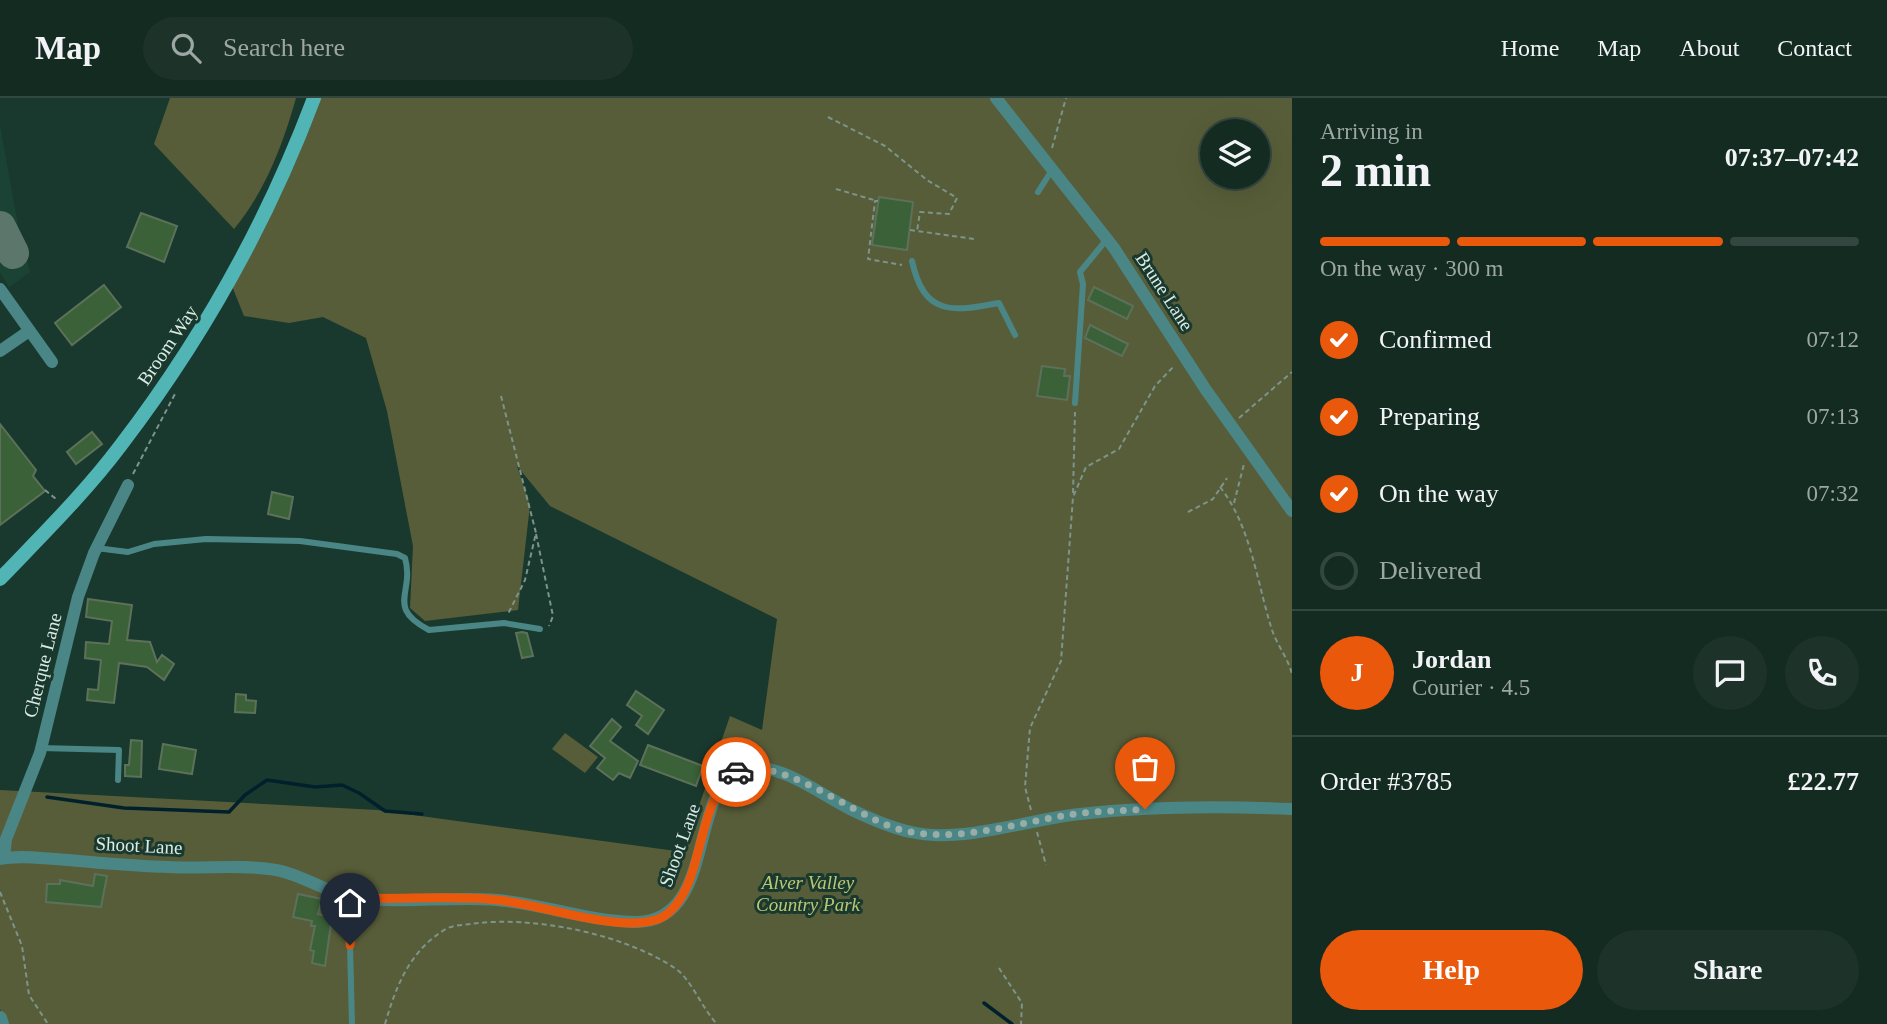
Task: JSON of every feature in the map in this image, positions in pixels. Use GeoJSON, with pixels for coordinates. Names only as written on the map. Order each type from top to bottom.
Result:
{"type":"FeatureCollection","features":[{"type":"Feature","properties":{"kind":"main road","name":"Broom Way"},"geometry":{"type":"LineString","coordinates":[[0,579],[120,447],[218,303],[265,213],[314,98]]}},
{"type":"Feature","properties":{"kind":"street","name":"Brune Lane"},"geometry":{"type":"LineString","coordinates":[[996,98],[1107,239],[1184,356],[1292,511]]}},
{"type":"Feature","properties":{"kind":"street"},"geometry":{"type":"LineString","coordinates":[[0,289],[52,362]]}},
{"type":"Feature","properties":{"kind":"street"},"geometry":{"type":"LineString","coordinates":[[0,351],[29,331]]}},
{"type":"Feature","properties":{"kind":"street","name":"Cherque Lane"},"geometry":{"type":"LineString","coordinates":[[2,858],[6,839],[41,748],[78,597],[96,548],[128,485]]}},
{"type":"Feature","properties":{"kind":"street","name":"Shoot Lane"},"geometry":{"type":"LineString","coordinates":[[2,858],[276,870],[354,898],[495,900],[601,919],[634,922],[656,920],[675,906],[683,896],[721,785],[731,775],[745,768],[775,772],[792,778],[852,810],[894,828],[917,834],[957,834],[1078,814],[1145,809],[1223,806],[1292,809]]}},
{"type":"Feature","properties":{"kind":"street"},"geometry":{"type":"LineString","coordinates":[[0,1018],[2,1024]]}},
{"type":"Feature","properties":{"kind":"lane"},"geometry":{"type":"LineString","coordinates":[[1038,191],[1050,165]]}},
{"type":"Feature","properties":{"kind":"lane"},"geometry":{"type":"LineString","coordinates":[[1075,404],[1083,284],[1080,272],[1107,239]]}},
{"type":"Feature","properties":{"kind":"lane"},"geometry":{"type":"LineString","coordinates":[[912,264],[925,294],[934,303],[946,309],[961,310],[999,303],[1015,335]]}},
{"type":"Feature","properties":{"kind":"lane"},"geometry":{"type":"LineString","coordinates":[[96,548],[128,552],[183,539],[206,539],[300,541],[397,554],[405,558],[407,567],[404,606],[414,622],[429,630],[501,624],[540,629]]}},
{"type":"Feature","properties":{"kind":"lane"},"geometry":{"type":"LineString","coordinates":[[41,748],[119,750],[118,780]]}},
{"type":"Feature","properties":{"kind":"lane"},"geometry":{"type":"LineString","coordinates":[[352,1024],[350,945],[354,898]]}},
{"type":"Feature","properties":{"kind":"path"},"geometry":{"type":"LineString","coordinates":[[1050,165],[1066,98]]}},
{"type":"Feature","properties":{"kind":"path"},"geometry":{"type":"LineString","coordinates":[[828,117],[885,146],[926,180],[957,198],[949,214],[920,212],[917,231]]}},
{"type":"Feature","properties":{"kind":"path"},"geometry":{"type":"LineString","coordinates":[[836,189],[877,201],[868,259],[912,264]]}},
{"type":"Feature","properties":{"kind":"path"},"geometry":{"type":"LineString","coordinates":[[910,230],[974,239]]}},
{"type":"Feature","properties":{"kind":"path"},"geometry":{"type":"LineString","coordinates":[[1073,497],[1086,467],[1119,449],[1156,386],[1184,356]]}},
{"type":"Feature","properties":{"kind":"path"},"geometry":{"type":"LineString","coordinates":[[1231,425],[1292,372]]}},
{"type":"Feature","properties":{"kind":"path"},"geometry":{"type":"LineString","coordinates":[[128,485],[178,387]]}},
{"type":"Feature","properties":{"kind":"path"},"geometry":{"type":"LineString","coordinates":[[501,396],[536,533],[553,616],[550,626],[540,629]]}},
{"type":"Feature","properties":{"kind":"path"},"geometry":{"type":"LineString","coordinates":[[1046,865],[1025,787],[1030,728],[1061,661],[1073,497],[1075,404]]}},
{"type":"Feature","properties":{"kind":"path"},"geometry":{"type":"LineString","coordinates":[[1233,504],[1244,469],[1243,458]]}},
{"type":"Feature","properties":{"kind":"path"},"geometry":{"type":"LineString","coordinates":[[1188,512],[1213,499],[1227,478]]}},
{"type":"Feature","properties":{"kind":"path"},"geometry":{"type":"LineString","coordinates":[[1220,488],[1233,504],[1273,633],[1289,662],[1292,674]]}},
{"type":"Feature","properties":{"kind":"path"},"geometry":{"type":"LineString","coordinates":[[45,491],[60,502]]}},
{"type":"Feature","properties":{"kind":"path"},"geometry":{"type":"LineString","coordinates":[[501,624],[525,580],[536,533]]}},
{"type":"Feature","properties":{"kind":"path"},"geometry":{"type":"LineString","coordinates":[[0,892],[22,946],[29,995],[48,1024]]}},
{"type":"Feature","properties":{"kind":"path"},"geometry":{"type":"LineString","coordinates":[[384,1024],[394,990],[418,948],[448,927],[488,921],[569,928],[633,948],[678,970],[717,1024]]}},
{"type":"Feature","properties":{"kind":"path"},"geometry":{"type":"LineString","coordinates":[[999,968],[1022,1003],[1021,1024]]}},
{"type":"Feature","properties":{"kind":"shaded area"},"geometry":{"type":"Polygon","coordinates":[[[0,126],[19,231],[30,272],[9,287],[0,272],[0,126]]]}},
{"type":"Feature","properties":{"kind":"green space"},"geometry":{"type":"Polygon","coordinates":[[[170,98],[296,98],[272,167],[255,199],[234,229],[154,144],[170,98]]]}},
{"type":"Feature","properties":{"kind":"green space","name":"Alver Valley Country Park"},"geometry":{"type":"Polygon","coordinates":[[[315,98],[1292,98],[1292,1024],[6,1024],[0,1009],[0,790],[377,810],[683,852],[730,716],[762,730],[777,619],[550,506],[517,466],[530,505],[518,610],[425,621],[410,608],[413,546],[387,411],[366,338],[323,317],[289,323],[244,316],[232,286],[315,98]]]}},
{"type":"Feature","properties":{"kind":"green space"},"geometry":{"type":"Polygon","coordinates":[[[565,733],[598,757],[585,773],[552,749],[565,733]]]}},
{"type":"Feature","properties":{"kind":"building"},"geometry":{"type":"Polygon","coordinates":[[[879,197],[913,202],[907,250],[872,245],[879,197]]]}},
{"type":"Feature","properties":{"kind":"building"},"geometry":{"type":"Polygon","coordinates":[[[141,213],[177,226],[164,262],[127,247],[141,213]]]}},
{"type":"Feature","properties":{"kind":"building"},"geometry":{"type":"Polygon","coordinates":[[[104,285],[121,307],[72,345],[55,323],[104,285]]]}},
{"type":"Feature","properties":{"kind":"building"},"geometry":{"type":"Polygon","coordinates":[[[1094,287],[1133,306],[1127,319],[1088,300],[1094,287]]]}},
{"type":"Feature","properties":{"kind":"building"},"geometry":{"type":"Polygon","coordinates":[[[1090,325],[1128,344],[1122,356],[1085,338],[1090,325]]]}},
{"type":"Feature","properties":{"kind":"building"},"geometry":{"type":"Polygon","coordinates":[[[1042,366],[1065,369],[1064,376],[1070,376],[1067,400],[1037,396],[1042,366]]]}},
{"type":"Feature","properties":{"kind":"building"},"geometry":{"type":"Polygon","coordinates":[[[0,424],[36,470],[33,476],[45,491],[0,525],[0,424]]]}},
{"type":"Feature","properties":{"kind":"building"},"geometry":{"type":"Polygon","coordinates":[[[92,432],[102,444],[76,464],[67,452],[92,432]]]}},
{"type":"Feature","properties":{"kind":"building"},"geometry":{"type":"Polygon","coordinates":[[[272,492],[293,497],[289,519],[268,514],[272,492]]]}},
{"type":"Feature","properties":{"kind":"building"},"geometry":{"type":"Polygon","coordinates":[[[88,599],[132,605],[127,640],[150,642],[157,662],[162,655],[174,664],[164,680],[147,667],[119,663],[114,703],[87,700],[88,689],[98,690],[101,660],[85,658],[86,642],[109,644],[112,621],[86,617],[88,599]]]}},
{"type":"Feature","properties":{"kind":"building"},"geometry":{"type":"Polygon","coordinates":[[[516,633],[527,633],[533,656],[522,658],[516,633]]]}},
{"type":"Feature","properties":{"kind":"building"},"geometry":{"type":"Polygon","coordinates":[[[636,691],[664,710],[648,734],[636,725],[642,716],[627,705],[636,691]]]}},
{"type":"Feature","properties":{"kind":"building"},"geometry":{"type":"Polygon","coordinates":[[[236,694],[246,695],[246,700],[256,701],[255,713],[235,712],[236,694]]]}},
{"type":"Feature","properties":{"kind":"building"},"geometry":{"type":"Polygon","coordinates":[[[612,719],[621,727],[610,741],[638,761],[630,778],[619,773],[613,780],[597,768],[605,758],[590,746],[612,719]]]}},
{"type":"Feature","properties":{"kind":"building"},"geometry":{"type":"Polygon","coordinates":[[[131,740],[142,741],[141,777],[125,776],[125,765],[129,765],[131,740]]]}},
{"type":"Feature","properties":{"kind":"building"},"geometry":{"type":"Polygon","coordinates":[[[163,744],[196,750],[192,774],[159,769],[163,744]]]}},
{"type":"Feature","properties":{"kind":"building"},"geometry":{"type":"Polygon","coordinates":[[[648,745],[703,766],[696,786],[640,765],[648,745]]]}},
{"type":"Feature","properties":{"kind":"building"},"geometry":{"type":"Polygon","coordinates":[[[95,874],[107,876],[101,907],[46,902],[47,884],[60,884],[60,880],[93,886],[95,874]]]}},
{"type":"Feature","properties":{"kind":"building"},"geometry":{"type":"Polygon","coordinates":[[[298,894],[322,899],[318,914],[332,917],[325,966],[312,963],[314,951],[310,950],[315,926],[311,926],[312,921],[293,917],[298,894]]]}},
{"type":"Feature","properties":{"kind":"waterway"},"geometry":{"type":"LineString","coordinates":[[47,797],[124,808],[229,812],[245,795],[267,780],[315,787],[342,785],[385,811],[422,814]]}},
{"type":"Feature","properties":{"kind":"waterway"},"geometry":{"type":"LineString","coordinates":[[984,1003],[1012,1024]]}},
{"type":"Feature","properties":{"kind":"taxiway"},"geometry":{"type":"LineString","coordinates":[[0,227],[13,253]]}},
{"type":"Feature","properties":{"kind":"way so far"},"geometry":{"type":"LineString","coordinates":[[736,772],[745,768],[757,768],[775,772],[792,778],[852,810],[894,828],[917,834],[957,834],[1078,814],[1145,809]]}},
{"type":"Feature","properties":{"kind":"route"},"geometry":{"type":"LineString","coordinates":[[350,945],[354,898],[495,900],[601,919],[634,922],[656,920],[666,915],[683,896],[717,793],[727,778],[736,772]]}}]}
